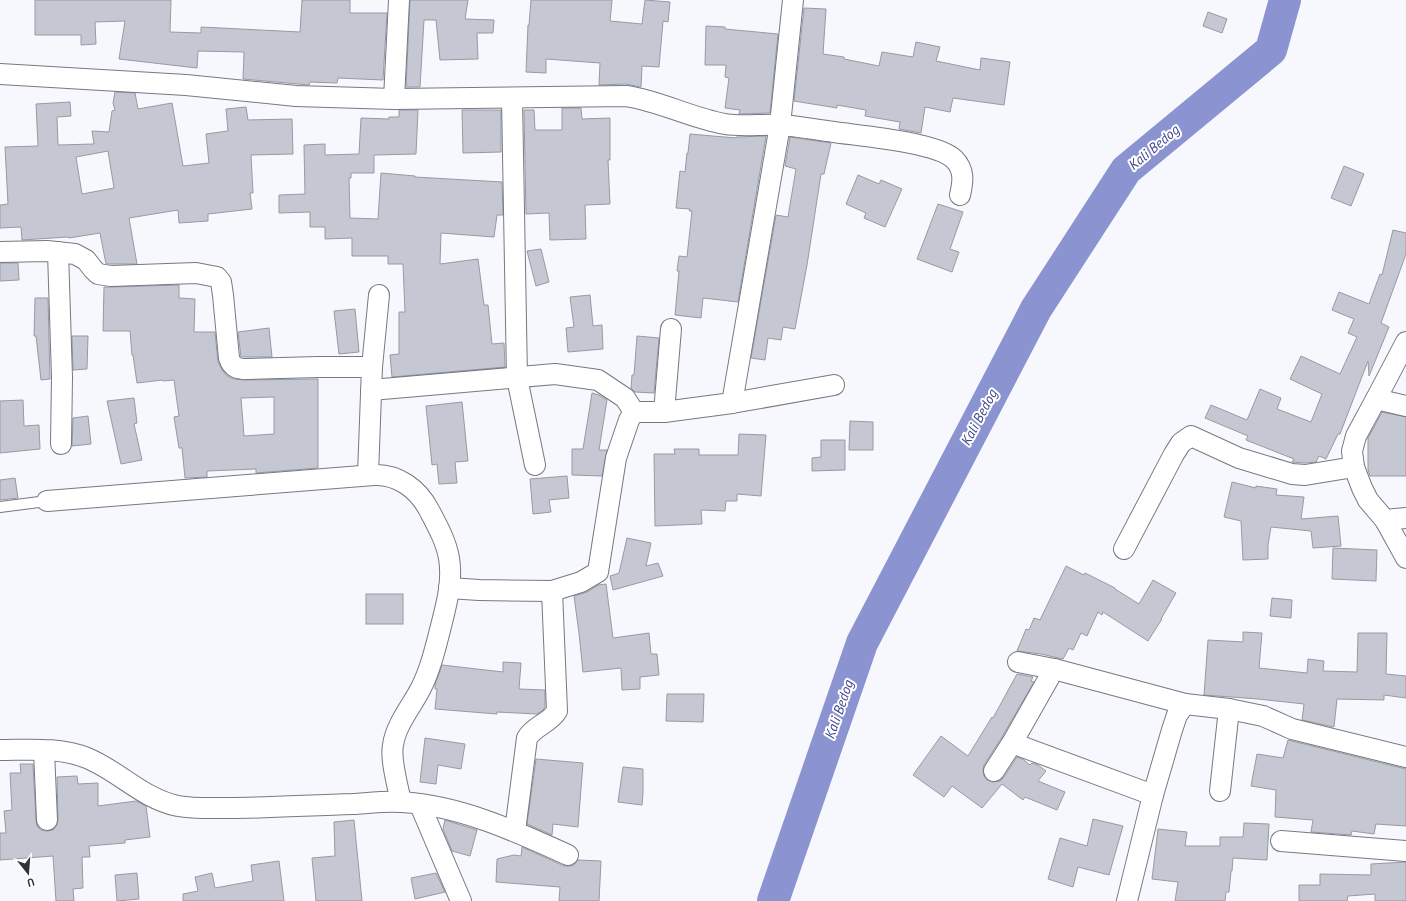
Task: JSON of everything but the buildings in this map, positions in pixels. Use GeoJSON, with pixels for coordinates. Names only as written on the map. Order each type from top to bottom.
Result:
{"type":"FeatureCollection","features":[{"type":"Feature","properties":{"kind":"street"},"geometry":{"type":"LineString","coordinates":[[394,99],[399,0]]}},
{"type":"Feature","properties":{"kind":"street"},"geometry":{"type":"LineString","coordinates":[[732,403],[780,125],[793,0]]}},
{"type":"Feature","properties":{"kind":"street"},"geometry":{"type":"LineString","coordinates":[[0,74],[186,85],[296,96],[394,99],[626,96],[648,100],[700,118],[725,124],[742,126],[780,125],[911,143],[945,152],[955,160],[962,170],[963,180],[960,195]]}},
{"type":"Feature","properties":{"kind":"street"},"geometry":{"type":"LineString","coordinates":[[512,98],[517,378],[535,465]]}},
{"type":"Feature","properties":{"kind":"street"},"geometry":{"type":"LineString","coordinates":[[0,252],[47,251],[75,254],[86,260],[98,274],[111,276],[196,273],[217,277],[221,282],[223,295],[229,358],[231,363],[236,368],[247,369],[318,366],[372,367]]}},
{"type":"Feature","properties":{"kind":"street"},"geometry":{"type":"LineString","coordinates":[[58,252],[62,377],[61,444]]}},
{"type":"Feature","properties":{"kind":"street"},"geometry":{"type":"LineString","coordinates":[[368,475],[372,367],[379,295]]}},
{"type":"Feature","properties":{"kind":"street"},"geometry":{"type":"LineString","coordinates":[[664,412],[671,329]]}},
{"type":"Feature","properties":{"kind":"street"},"geometry":{"type":"LineString","coordinates":[[1406,342],[1356,436],[1352,451],[1357,477],[1365,494],[1385,520],[1406,558]]}},
{"type":"Feature","properties":{"kind":"street"},"geometry":{"type":"LineString","coordinates":[[371,390],[555,374],[598,380],[625,398],[634,412]]}},
{"type":"Feature","properties":{"kind":"street"},"geometry":{"type":"LineString","coordinates":[[634,412],[664,412],[732,403],[834,385]]}},
{"type":"Feature","properties":{"kind":"street"},"geometry":{"type":"LineString","coordinates":[[1376,400],[1406,406]]}},
{"type":"Feature","properties":{"kind":"street"},"geometry":{"type":"LineString","coordinates":[[450,588],[479,590],[552,590],[581,582],[598,572],[616,458],[629,420],[634,412]]}},
{"type":"Feature","properties":{"kind":"street"},"geometry":{"type":"LineString","coordinates":[[1124,549],[1174,454],[1181,443],[1191,436],[1238,458],[1292,474],[1305,475],[1354,467]]}},
{"type":"Feature","properties":{"kind":"street"},"geometry":{"type":"LineString","coordinates":[[47,501],[368,475],[384,475],[400,480],[417,494],[426,504],[438,527],[448,557],[450,588],[433,659],[422,688],[400,726],[393,744],[393,758],[411,803],[461,901]]}},
{"type":"Feature","properties":{"kind":"street"},"geometry":{"type":"LineString","coordinates":[[1385,520],[1406,518]]}},
{"type":"Feature","properties":{"kind":"street"},"geometry":{"type":"LineString","coordinates":[[515,831],[527,738],[530,733],[552,717],[557,711],[552,590]]}},
{"type":"Feature","properties":{"kind":"street"},"geometry":{"type":"LineString","coordinates":[[1018,662],[1054,669],[1185,704],[1229,709],[1263,716],[1292,729],[1406,758]]}},
{"type":"Feature","properties":{"kind":"street"},"geometry":{"type":"LineString","coordinates":[[994,771],[1012,743],[1054,669]]}},
{"type":"Feature","properties":{"kind":"street"},"geometry":{"type":"LineString","coordinates":[[1127,901],[1153,795],[1172,730],[1177,715],[1185,704]]}},
{"type":"Feature","properties":{"kind":"street"},"geometry":{"type":"LineString","coordinates":[[1220,791],[1229,709]]}},
{"type":"Feature","properties":{"kind":"street"},"geometry":{"type":"LineString","coordinates":[[1012,743],[1153,795]]}},
{"type":"Feature","properties":{"kind":"street"},"geometry":{"type":"LineString","coordinates":[[0,750],[68,753],[87,758],[103,766],[150,796],[177,806],[197,808],[242,808],[411,803],[448,809],[515,831],[568,855]]}},
{"type":"Feature","properties":{"kind":"street"},"geometry":{"type":"LineString","coordinates":[[44,751],[47,820]]}},
{"type":"Feature","properties":{"kind":"street"},"geometry":{"type":"LineString","coordinates":[[1281,841],[1406,851]]}},
{"type":"Feature","properties":{"kind":"lane"},"geometry":{"type":"LineString","coordinates":[[0,508],[47,501]]}},
{"type":"Feature","properties":{"kind":"waterway","name":"Kali Bedog"},"geometry":{"type":"LineString","coordinates":[[773,901],[862,643],[1036,309],[1126,170],[1271,50],[1285,0]]}}]}
